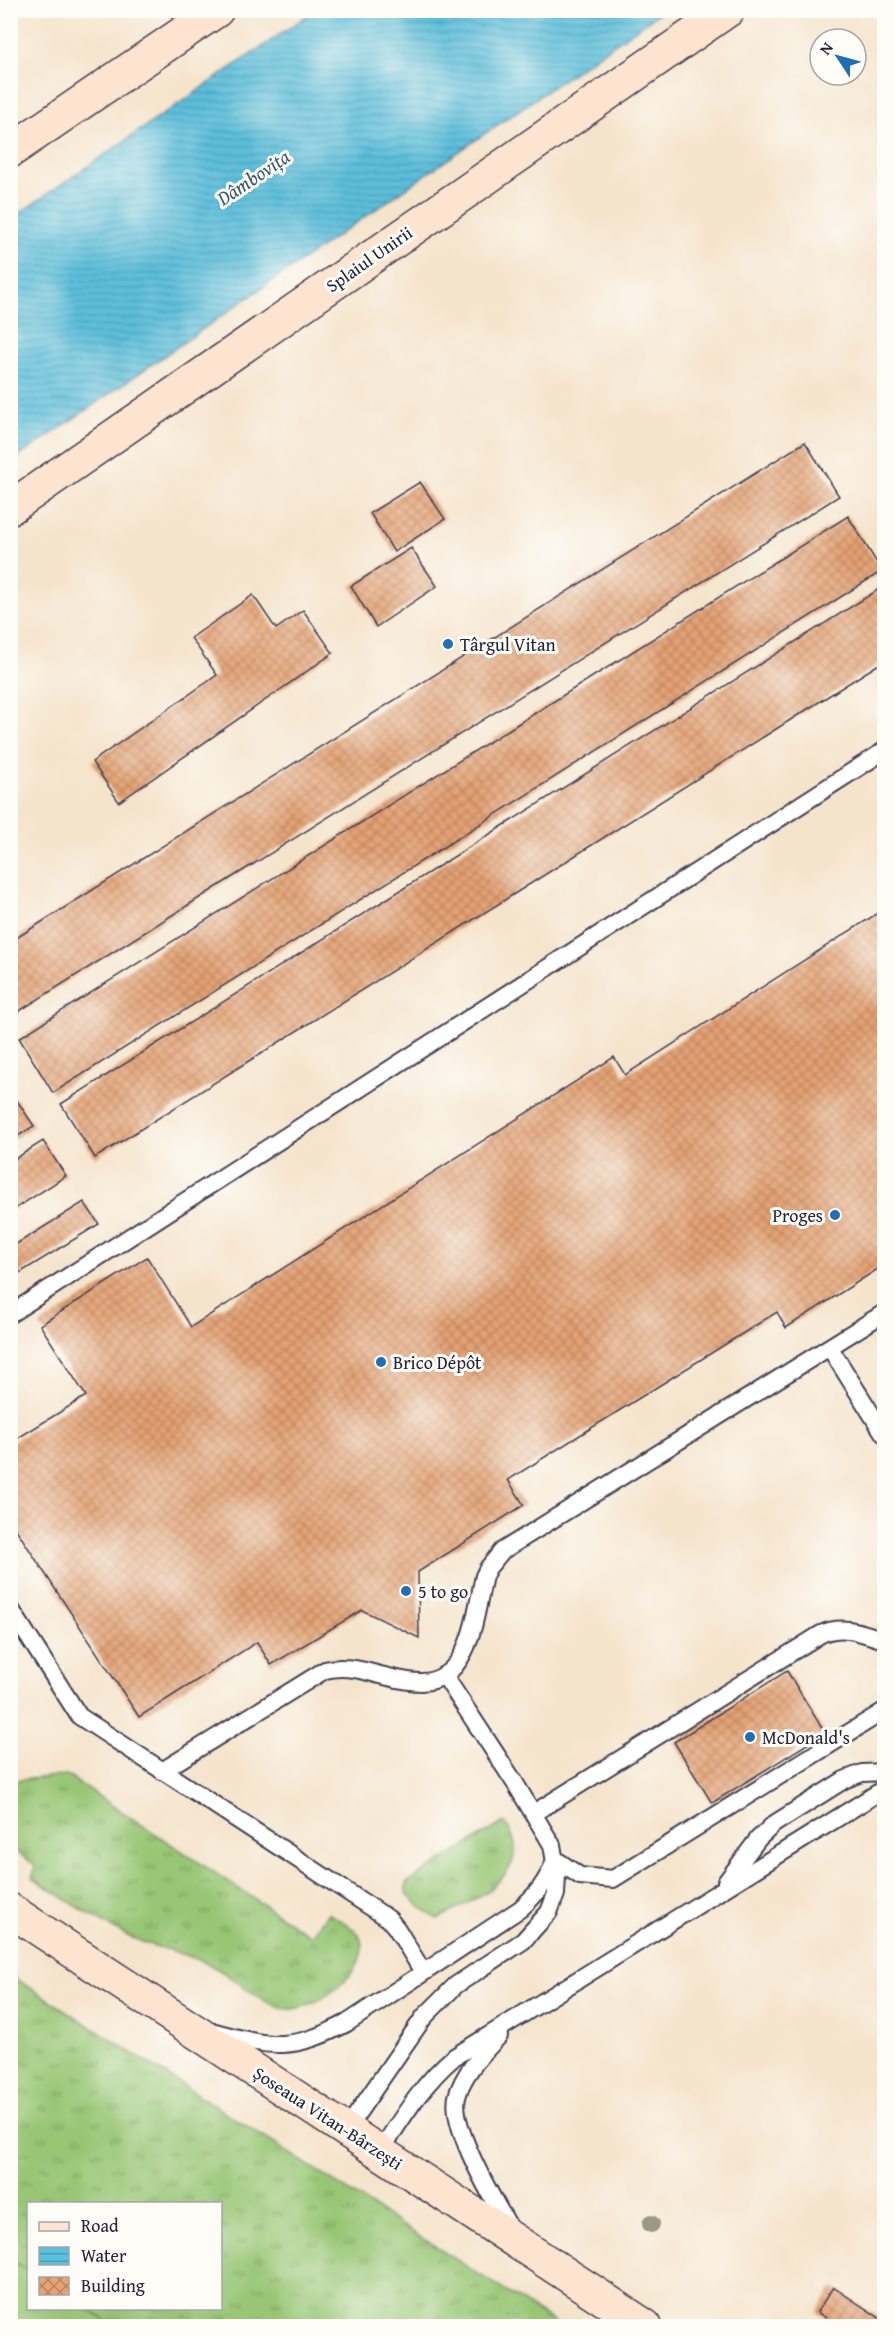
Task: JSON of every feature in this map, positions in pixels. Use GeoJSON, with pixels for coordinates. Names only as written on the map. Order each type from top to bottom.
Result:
{"type":"FeatureCollection","features":[{"type":"Feature","properties":{"kind":"main road"},"geometry":{"type":"LineString","coordinates":[[10,150],[217,10]]}},
{"type":"Feature","properties":{"kind":"main road","name":"Splaiul Unirii"},"geometry":{"type":"LineString","coordinates":[[10,508],[728,10]]}},
{"type":"Feature","properties":{"kind":"main road","name":"Șoseaua Vitan-Bârzești"},"geometry":{"type":"LineString","coordinates":[[10,1910],[645,2326]]}},
{"type":"Feature","properties":{"kind":"lane"},"geometry":{"type":"LineString","coordinates":[[10,1314],[885,751]]}},
{"type":"Feature","properties":{"kind":"lane"},"geometry":{"type":"LineString","coordinates":[[162,1771],[325,1670],[352,1668],[407,1681],[423,1682],[444,1675],[465,1653],[484,1576],[502,1551],[885,1313]]}},
{"type":"Feature","properties":{"kind":"lane"},"geometry":{"type":"LineString","coordinates":[[830,1348],[885,1434]]}},
{"type":"Feature","properties":{"kind":"lane"},"geometry":{"type":"LineString","coordinates":[[10,1608],[79,1716],[389,1919],[423,1972]]}},
{"type":"Feature","properties":{"kind":"lane"},"geometry":{"type":"LineString","coordinates":[[534,1814],[833,1629],[847,1629],[885,1640]]}},
{"type":"Feature","properties":{"kind":"lane"},"geometry":{"type":"LineString","coordinates":[[346,2130],[424,2017],[456,1985],[523,1941],[549,1912],[556,1894],[557,1874],[552,1845],[444,1675]]}},
{"type":"Feature","properties":{"kind":"lane"},"geometry":{"type":"LineString","coordinates":[[555,1859],[580,1876],[613,1879],[885,1711]]}},
{"type":"Feature","properties":{"kind":"lane"},"geometry":{"type":"LineString","coordinates":[[718,1892],[758,1839],[774,1824],[844,1780],[862,1773],[885,1772]]}},
{"type":"Feature","properties":{"kind":"lane"},"geometry":{"type":"LineString","coordinates":[[380,2152],[406,2111],[438,2070],[454,2057],[885,1789]]}},
{"type":"Feature","properties":{"kind":"lane"},"geometry":{"type":"LineString","coordinates":[[137,1992],[211,2031],[250,2042],[298,2044],[336,2029],[520,1909],[536,1895],[548,1878],[555,1859]]}},
{"type":"Feature","properties":{"kind":"lane"},"geometry":{"type":"LineString","coordinates":[[519,2244],[475,2164],[462,2130],[457,2098],[478,2058],[522,2013]]}},
{"type":"Feature","properties":{"kind":"green space"},"geometry":{"type":"Polygon","coordinates":[[[66,1775],[311,1936],[328,1913],[348,1925],[358,1934],[362,1947],[359,1961],[350,1975],[337,1988],[306,2006],[291,2009],[277,2007],[259,1998],[208,1964],[146,1943],[114,1929],[33,1878],[35,1865],[11,1848],[11,1781],[66,1775]]]}},
{"type":"Feature","properties":{"kind":"green space"},"geometry":{"type":"Polygon","coordinates":[[[504,1822],[511,1832],[515,1852],[511,1865],[491,1888],[437,1919],[406,1893],[406,1883],[504,1822]]]}},
{"type":"Feature","properties":{"kind":"green space"},"geometry":{"type":"Polygon","coordinates":[[[10,1975],[560,2326],[115,2326],[89,2310],[222,2310],[222,2202],[27,2202],[27,2270],[11,2260],[10,1975]]]}},
{"type":"Feature","properties":{"kind":"green space"},"geometry":{"type":"Polygon","coordinates":[[[10,2260],[27,2270],[27,2310],[89,2310],[115,2326],[11,2326],[10,2260]]]}},
{"type":"Feature","properties":{"kind":"water","name":"Dâmbovița"},"geometry":{"type":"Polygon","coordinates":[[[314,11],[662,11],[11,462],[11,219],[314,11]]]}},
{"type":"Feature","properties":{"kind":"building"},"geometry":{"type":"Polygon","coordinates":[[[805,442],[839,496],[10,1017],[10,942],[805,442]]]}},
{"type":"Feature","properties":{"kind":"building"},"geometry":{"type":"Polygon","coordinates":[[[420,482],[445,519],[394,552],[370,513],[420,482]]]}},
{"type":"Feature","properties":{"kind":"building"},"geometry":{"type":"Polygon","coordinates":[[[848,516],[882,571],[53,1093],[19,1038],[848,516]]]}},
{"type":"Feature","properties":{"kind":"building"},"geometry":{"type":"Polygon","coordinates":[[[411,548],[437,586],[376,627],[351,586],[411,548]]]}},
{"type":"Feature","properties":{"kind":"building"},"geometry":{"type":"Polygon","coordinates":[[[884,586],[884,661],[95,1158],[61,1104],[884,586]]]}},
{"type":"Feature","properties":{"kind":"building"},"geometry":{"type":"Polygon","coordinates":[[[253,595],[276,629],[303,610],[333,653],[119,802],[92,762],[217,675],[191,638],[253,595]]]}},
{"type":"Feature","properties":{"kind":"building","name":"Brico Dépôt"},"geometry":{"type":"Polygon","coordinates":[[[884,909],[884,1265],[786,1328],[777,1312],[508,1480],[524,1505],[418,1572],[419,1638],[362,1610],[271,1665],[257,1642],[139,1717],[10,1520],[10,1443],[86,1396],[40,1325],[147,1257],[191,1327],[614,1057],[625,1075],[884,909]]]}},
{"type":"Feature","properties":{"kind":"building"},"geometry":{"type":"Polygon","coordinates":[[[16,1099],[34,1126],[10,1141],[10,1103],[16,1099]]]}},
{"type":"Feature","properties":{"kind":"building"},"geometry":{"type":"Polygon","coordinates":[[[43,1141],[66,1176],[10,1212],[10,1162],[43,1141]]]}},
{"type":"Feature","properties":{"kind":"building"},"geometry":{"type":"Polygon","coordinates":[[[84,1202],[99,1224],[10,1279],[10,1248],[84,1202]]]}},
{"type":"Feature","properties":{"kind":"building","name":"McDonald's"},"geometry":{"type":"Polygon","coordinates":[[[787,1671],[825,1733],[712,1803],[674,1742],[787,1671]]]}},
{"type":"Feature","properties":{"kind":"building"},"geometry":{"type":"Polygon","coordinates":[[[833,2287],[884,2321],[884,2326],[838,2326],[817,2312],[833,2287]]]}},
{"type":"Feature","properties":{"kind":"place","name":"Târgul Vitan"},"geometry":{"type":"Point","coordinates":[448,644]}},
{"type":"Feature","properties":{"kind":"place","name":"Proges"},"geometry":{"type":"Point","coordinates":[835,1215]}},
{"type":"Feature","properties":{"kind":"place","name":"Brico Dépôt"},"geometry":{"type":"Point","coordinates":[381,1362]}},
{"type":"Feature","properties":{"kind":"place","name":"5 to go"},"geometry":{"type":"Point","coordinates":[406,1591]}},
{"type":"Feature","properties":{"kind":"place","name":"McDonald's"},"geometry":{"type":"Point","coordinates":[750,1737]}}]}
